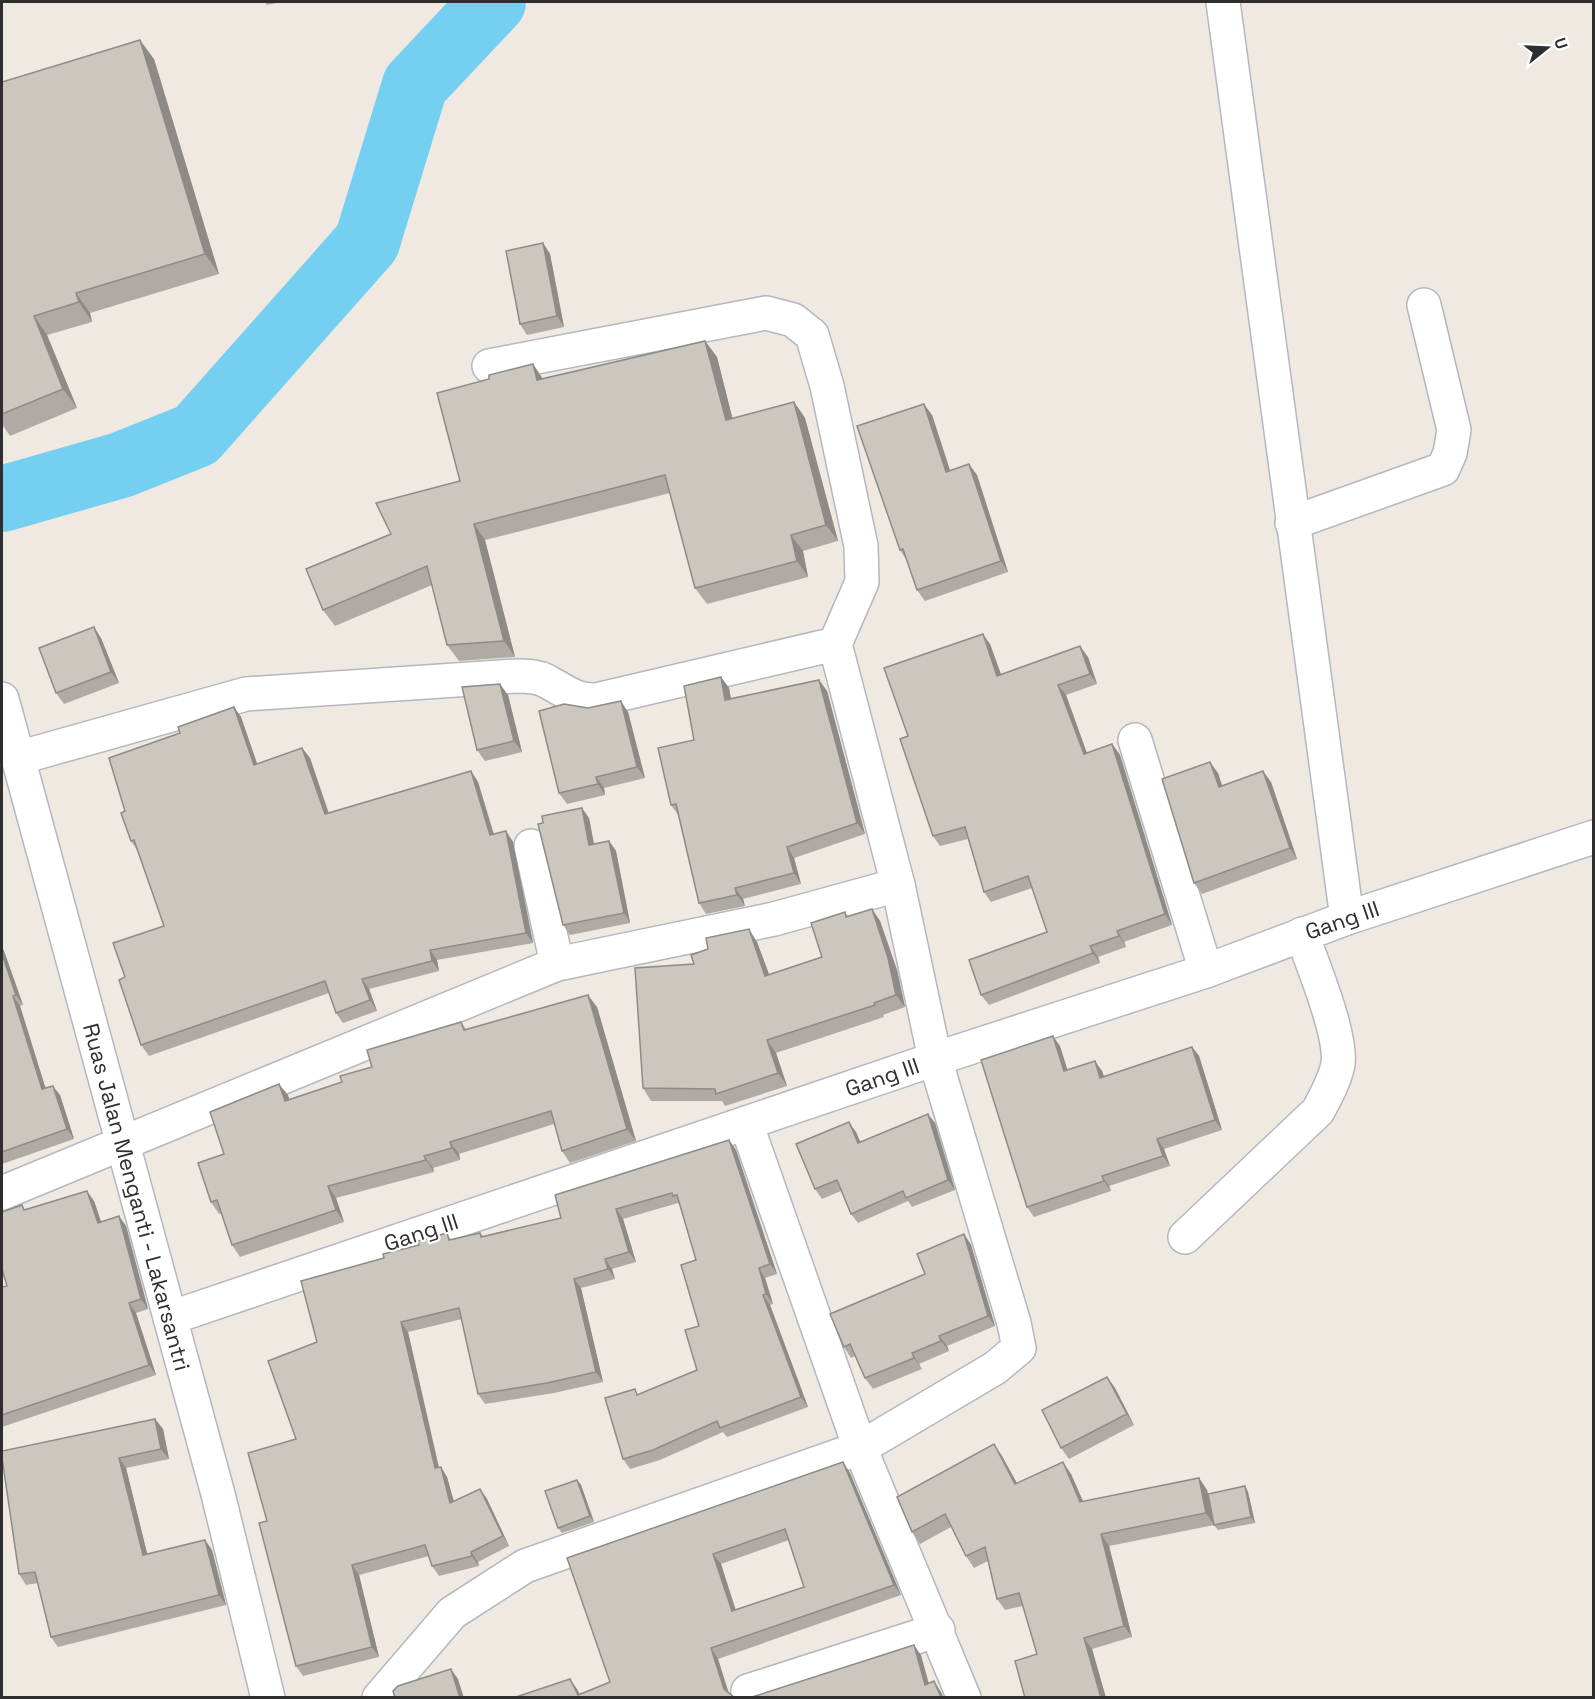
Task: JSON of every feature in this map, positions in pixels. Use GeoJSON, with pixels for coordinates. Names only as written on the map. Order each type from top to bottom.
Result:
{"type":"FeatureCollection","features":[{"type":"Feature","properties":{"kind":"street"},"geometry":{"type":"LineString","coordinates":[[1223,2],[1347,918]]}},
{"type":"Feature","properties":{"kind":"street"},"geometry":{"type":"LineString","coordinates":[[1292,524],[1443,469],[1450,453],[1454,429],[1424,305]]}},
{"type":"Feature","properties":{"kind":"street"},"geometry":{"type":"LineString","coordinates":[[378,1698],[452,1613],[525,1566],[860,1448],[995,1368],[1019,1348],[1014,1323],[935,1059],[898,885],[835,644],[862,582],[861,546],[826,386],[812,335],[793,320],[766,313],[489,366]]}},
{"type":"Feature","properties":{"kind":"street"},"geometry":{"type":"LineString","coordinates":[[18,758],[246,694],[516,676],[547,681],[561,691],[584,701],[596,700],[835,644]]}},
{"type":"Feature","properties":{"kind":"street","name":"Ruas Jalan Menganti - Lakarsantri"},"geometry":{"type":"LineString","coordinates":[[2,699],[218,1494],[268,1698]]}},
{"type":"Feature","properties":{"kind":"street"},"geometry":{"type":"LineString","coordinates":[[1135,740],[1206,971]]}},
{"type":"Feature","properties":{"kind":"street","name":"Gang III"},"geometry":{"type":"LineString","coordinates":[[170,1318],[935,1059],[1206,971],[1347,918],[1593,837]]}},
{"type":"Feature","properties":{"kind":"street"},"geometry":{"type":"LineString","coordinates":[[531,846],[558,964]]}},
{"type":"Feature","properties":{"kind":"street"},"geometry":{"type":"LineString","coordinates":[[2,1193],[558,964],[774,920],[898,885]]}},
{"type":"Feature","properties":{"kind":"street"},"geometry":{"type":"LineString","coordinates":[[1185,1237],[1318,1111],[1331,1086],[1338,1063],[1336,1038],[1302,934]]}},
{"type":"Feature","properties":{"kind":"street"},"geometry":{"type":"LineString","coordinates":[[746,1123],[860,1448],[938,1629],[964,1698]]}},
{"type":"Feature","properties":{"kind":"street"},"geometry":{"type":"LineString","coordinates":[[748,1691],[938,1629]]}},
{"type":"Feature","properties":{"kind":"building"},"geometry":{"type":"Polygon","coordinates":[[[140,40],[205,254],[76,293],[79,302],[34,316],[63,389],[2,414],[2,82],[140,40]]]}},
{"type":"Feature","properties":{"kind":"building"},"geometry":{"type":"Polygon","coordinates":[[[543,243],[557,316],[520,324],[506,251],[543,243]]]}},
{"type":"Feature","properties":{"kind":"building"},"geometry":{"type":"Polygon","coordinates":[[[705,341],[726,420],[794,402],[826,525],[791,535],[797,561],[695,588],[665,475],[474,524],[504,641],[447,645],[427,566],[323,610],[306,569],[391,534],[376,503],[460,481],[437,393],[489,379],[489,375],[533,364],[537,380],[705,341]]]}},
{"type":"Feature","properties":{"kind":"building"},"geometry":{"type":"Polygon","coordinates":[[[924,404],[946,472],[969,464],[1001,561],[917,590],[903,549],[900,550],[857,426],[924,404]]]}},
{"type":"Feature","properties":{"kind":"building"},"geometry":{"type":"Polygon","coordinates":[[[94,627],[111,672],[56,693],[39,648],[94,627]]]}},
{"type":"Feature","properties":{"kind":"building"},"geometry":{"type":"Polygon","coordinates":[[[983,634],[997,676],[1080,646],[1090,674],[1058,685],[1084,754],[1112,744],[1165,914],[1117,931],[1119,936],[1090,946],[1093,953],[981,995],[969,960],[1047,932],[1028,876],[984,892],[965,827],[933,836],[900,739],[908,736],[884,668],[983,634]]]}},
{"type":"Feature","properties":{"kind":"building"},"geometry":{"type":"Polygon","coordinates":[[[721,677],[725,700],[819,680],[857,823],[787,847],[794,873],[735,888],[737,895],[699,903],[676,804],[671,805],[658,748],[694,740],[684,686],[721,677]]]}},
{"type":"Feature","properties":{"kind":"building"},"geometry":{"type":"Polygon","coordinates":[[[500,684],[514,741],[477,750],[462,687],[500,684]]]}},
{"type":"Feature","properties":{"kind":"building"},"geometry":{"type":"Polygon","coordinates":[[[621,701],[637,767],[596,777],[598,784],[559,793],[539,711],[564,704],[588,708],[621,701]]]}},
{"type":"Feature","properties":{"kind":"building"},"geometry":{"type":"Polygon","coordinates":[[[234,707],[254,765],[302,748],[325,814],[471,771],[490,835],[506,831],[526,933],[430,950],[432,961],[362,979],[370,1000],[336,1013],[325,981],[141,1045],[119,980],[125,977],[113,943],[164,926],[134,840],[131,841],[121,813],[125,811],[109,758],[180,733],[178,727],[234,707]]]}},
{"type":"Feature","properties":{"kind":"building"},"geometry":{"type":"Polygon","coordinates":[[[1210,762],[1219,787],[1263,771],[1290,848],[1194,883],[1162,779],[1210,762]]]}},
{"type":"Feature","properties":{"kind":"building"},"geometry":{"type":"Polygon","coordinates":[[[582,808],[589,845],[609,841],[624,913],[563,925],[538,824],[543,823],[542,816],[582,808]]]}},
{"type":"Feature","properties":{"kind":"building"},"geometry":{"type":"Polygon","coordinates":[[[872,909],[888,958],[896,995],[874,1003],[875,1005],[767,1040],[778,1073],[716,1094],[715,1089],[643,1088],[635,968],[694,964],[691,955],[708,949],[706,938],[749,929],[765,976],[822,957],[811,923],[845,912],[846,917],[872,909]]]}},
{"type":"Feature","properties":{"kind":"building"},"geometry":{"type":"Polygon","coordinates":[[[2,954],[42,1089],[53,1086],[67,1129],[2,1152],[2,954]]]}},
{"type":"Feature","properties":{"kind":"building"},"geometry":{"type":"Polygon","coordinates":[[[588,995],[627,1129],[562,1151],[551,1111],[450,1142],[452,1148],[424,1156],[426,1160],[328,1186],[336,1210],[232,1245],[217,1200],[211,1202],[198,1163],[224,1154],[210,1112],[279,1084],[285,1101],[342,1082],[340,1076],[372,1067],[367,1050],[461,1022],[464,1030],[588,995]]]}},
{"type":"Feature","properties":{"kind":"building"},"geometry":{"type":"Polygon","coordinates":[[[1053,1036],[1064,1071],[1095,1061],[1100,1078],[1192,1047],[1215,1120],[1157,1139],[1163,1156],[1102,1176],[1104,1181],[1027,1207],[981,1060],[1053,1036]]]}},
{"type":"Feature","properties":{"kind":"building"},"geometry":{"type":"Polygon","coordinates":[[[928,1114],[948,1180],[906,1198],[903,1191],[851,1214],[837,1180],[815,1189],[796,1144],[849,1122],[858,1143],[928,1114]]]}},
{"type":"Feature","properties":{"kind":"building"},"geometry":{"type":"Polygon","coordinates":[[[729,1140],[770,1264],[759,1268],[766,1294],[763,1295],[801,1397],[720,1428],[717,1421],[653,1450],[623,1459],[605,1398],[635,1389],[637,1395],[697,1370],[685,1330],[699,1326],[681,1265],[696,1260],[677,1195],[673,1196],[672,1193],[616,1209],[629,1252],[605,1259],[608,1269],[574,1279],[596,1372],[547,1383],[478,1394],[459,1308],[401,1322],[435,1468],[441,1467],[450,1503],[480,1489],[503,1536],[471,1552],[472,1556],[432,1566],[425,1545],[352,1565],[372,1647],[296,1666],[259,1523],[267,1521],[248,1453],[296,1439],[268,1361],[317,1342],[301,1281],[384,1258],[383,1254],[419,1245],[418,1241],[447,1233],[449,1240],[480,1233],[481,1237],[561,1218],[555,1195],[729,1140]]]}},
{"type":"Feature","properties":{"kind":"building"},"geometry":{"type":"Polygon","coordinates":[[[87,1191],[98,1223],[119,1216],[141,1299],[129,1303],[149,1365],[2,1415],[2,1287],[7,1286],[2,1269],[2,1212],[22,1205],[24,1210],[87,1191]]]}},
{"type":"Feature","properties":{"kind":"building"},"geometry":{"type":"Polygon","coordinates":[[[964,1234],[988,1316],[939,1336],[941,1341],[912,1353],[914,1358],[865,1378],[850,1344],[844,1347],[830,1314],[925,1274],[917,1254],[964,1234]]]}},
{"type":"Feature","properties":{"kind":"building"},"geometry":{"type":"Polygon","coordinates":[[[1107,1377],[1127,1414],[1061,1448],[1042,1410],[1107,1377]]]}},
{"type":"Feature","properties":{"kind":"building"},"geometry":{"type":"Polygon","coordinates":[[[155,1419],[161,1449],[119,1458],[143,1555],[205,1540],[219,1595],[51,1637],[35,1572],[19,1574],[2,1451],[155,1419]]]}},
{"type":"Feature","properties":{"kind":"building"},"geometry":{"type":"Polygon","coordinates":[[[994,1444],[1015,1484],[1063,1462],[1080,1502],[1199,1478],[1206,1513],[1101,1534],[1124,1626],[1084,1638],[1101,1698],[1025,1698],[1015,1661],[1037,1654],[1019,1593],[997,1599],[985,1547],[966,1556],[945,1514],[912,1532],[897,1497],[994,1444]]]}},
{"type":"Feature","properties":{"kind":"building"},"geometry":{"type":"Polygon","coordinates":[[[843,1462],[894,1585],[711,1648],[724,1689],[735,1698],[513,1698],[570,1679],[578,1695],[610,1682],[567,1558],[843,1462]],[[785,1529],[713,1554],[732,1611],[804,1587],[785,1529]]]}},
{"type":"Feature","properties":{"kind":"building"},"geometry":{"type":"Polygon","coordinates":[[[577,1480],[590,1516],[558,1528],[545,1491],[577,1480]]]}},
{"type":"Feature","properties":{"kind":"building"},"geometry":{"type":"Polygon","coordinates":[[[1245,1486],[1251,1517],[1214,1525],[1208,1494],[1245,1486]]]}},
{"type":"Feature","properties":{"kind":"building"},"geometry":{"type":"Polygon","coordinates":[[[914,1645],[925,1685],[934,1681],[942,1698],[749,1698],[914,1645]]]}},
{"type":"Feature","properties":{"kind":"building"},"geometry":{"type":"Polygon","coordinates":[[[451,1669],[460,1698],[395,1698],[393,1691],[398,1686],[451,1669]]]}},
{"type":"Feature","properties":{"kind":"waterway"},"geometry":{"type":"LineString","coordinates":[[2,499],[121,465],[196,435],[367,242],[415,85],[493,2]]}}]}
